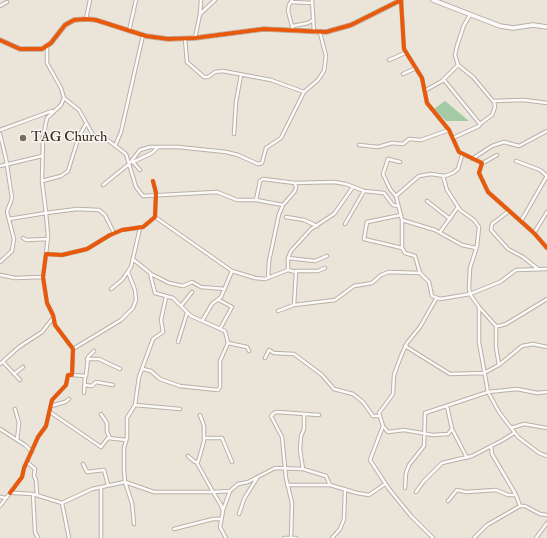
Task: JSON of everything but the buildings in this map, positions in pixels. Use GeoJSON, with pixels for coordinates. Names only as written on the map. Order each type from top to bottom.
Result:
{"type":"FeatureCollection","features":[{"type":"Feature","properties":{"kind":"street"},"geometry":{"type":"LineString","coordinates":[[86,19],[90,0]]}},
{"type":"Feature","properties":{"kind":"street"},"geometry":{"type":"LineString","coordinates":[[129,31],[136,0]]}},
{"type":"Feature","properties":{"kind":"street"},"geometry":{"type":"LineString","coordinates":[[195,38],[201,0]]}},
{"type":"Feature","properties":{"kind":"street"},"geometry":{"type":"LineString","coordinates":[[200,14],[215,0]]}},
{"type":"Feature","properties":{"kind":"street"},"geometry":{"type":"LineString","coordinates":[[0,40],[13,48],[36,50],[47,46],[56,38],[65,25],[74,20],[86,19],[96,20],[143,35],[185,39],[248,30],[293,28],[320,32],[351,25],[393,2],[401,0],[405,54],[422,78],[426,90],[427,103],[449,130],[462,155],[482,164]]}},
{"type":"Feature","properties":{"kind":"street"},"geometry":{"type":"LineString","coordinates":[[433,0],[470,15],[506,27],[533,25],[547,27]]}},
{"type":"Feature","properties":{"kind":"street"},"geometry":{"type":"LineString","coordinates":[[293,28],[288,10],[291,1],[312,2],[314,32]]}},
{"type":"Feature","properties":{"kind":"street"},"geometry":{"type":"LineString","coordinates":[[0,6],[7,2]]}},
{"type":"Feature","properties":{"kind":"street"},"geometry":{"type":"LineString","coordinates":[[453,138],[479,126],[492,115],[495,109],[493,101],[476,80],[458,65],[456,55],[457,46],[464,25],[470,15]]}},
{"type":"Feature","properties":{"kind":"street"},"geometry":{"type":"LineString","coordinates":[[293,28],[308,23],[313,19]]}},
{"type":"Feature","properties":{"kind":"street"},"geometry":{"type":"LineString","coordinates":[[104,185],[129,164],[143,149],[159,146],[231,152],[261,164],[266,148],[281,138],[304,92],[318,80],[325,68],[325,51],[320,32]]}},
{"type":"Feature","properties":{"kind":"street"},"geometry":{"type":"LineString","coordinates":[[115,146],[121,132],[143,35]]}},
{"type":"Feature","properties":{"kind":"street"},"geometry":{"type":"LineString","coordinates":[[185,39],[186,55],[189,65],[204,77],[222,71],[271,80],[304,92]]}},
{"type":"Feature","properties":{"kind":"street"},"geometry":{"type":"LineString","coordinates":[[47,46],[47,63],[61,88],[64,98],[79,110],[95,137],[109,141],[126,154],[133,180],[143,196],[217,192],[238,200],[256,200],[283,205]]}},
{"type":"Feature","properties":{"kind":"street"},"geometry":{"type":"LineString","coordinates":[[389,60],[405,54]]}},
{"type":"Feature","properties":{"kind":"street"},"geometry":{"type":"LineString","coordinates":[[426,90],[444,80],[458,65]]}},
{"type":"Feature","properties":{"kind":"street"},"geometry":{"type":"LineString","coordinates":[[403,74],[416,68]]}},
{"type":"Feature","properties":{"kind":"street"},"geometry":{"type":"LineString","coordinates":[[234,134],[236,102],[241,75]]}},
{"type":"Feature","properties":{"kind":"street"},"geometry":{"type":"LineString","coordinates":[[444,80],[480,124]]}},
{"type":"Feature","properties":{"kind":"street"},"geometry":{"type":"LineString","coordinates":[[64,98],[61,106],[49,114],[46,123],[42,156],[42,182],[48,239],[43,277],[47,303],[55,325],[73,349],[72,375]]}},
{"type":"Feature","properties":{"kind":"street"},"geometry":{"type":"LineString","coordinates":[[493,101],[524,100],[547,103]]}},
{"type":"Feature","properties":{"kind":"street"},"geometry":{"type":"LineString","coordinates":[[0,130],[53,111]]}},
{"type":"Feature","properties":{"kind":"street"},"geometry":{"type":"LineString","coordinates":[[42,182],[61,176],[68,171],[79,136],[86,124]]}},
{"type":"Feature","properties":{"kind":"street"},"geometry":{"type":"LineString","coordinates":[[358,145],[374,147],[392,143],[403,144],[409,139],[422,140],[449,130]]}},
{"type":"Feature","properties":{"kind":"street"},"geometry":{"type":"LineString","coordinates":[[472,159],[485,150],[504,142],[519,146],[547,130]]}},
{"type":"Feature","properties":{"kind":"street"},"geometry":{"type":"LineString","coordinates":[[0,134],[7,164],[12,201],[7,210],[14,243],[12,251],[0,262]]}},
{"type":"Feature","properties":{"kind":"street"},"geometry":{"type":"LineString","coordinates":[[132,161],[152,153],[159,146]]}},
{"type":"Feature","properties":{"kind":"street"},"geometry":{"type":"LineString","coordinates":[[497,154],[482,164],[479,173],[486,189],[508,211],[534,233],[547,248]]}},
{"type":"Feature","properties":{"kind":"street"},"geometry":{"type":"LineString","coordinates":[[396,196],[420,176],[431,174],[443,176],[456,171],[462,155]]}},
{"type":"Feature","properties":{"kind":"street"},"geometry":{"type":"LineString","coordinates":[[0,166],[42,156]]}},
{"type":"Feature","properties":{"kind":"street"},"geometry":{"type":"LineString","coordinates":[[400,162],[388,159],[383,174],[390,189],[396,196],[402,215],[402,248],[405,253],[416,257],[420,273],[428,280],[430,293],[436,299]]}},
{"type":"Feature","properties":{"kind":"street"},"geometry":{"type":"LineString","coordinates":[[132,161],[140,170]]}},
{"type":"Feature","properties":{"kind":"street"},"geometry":{"type":"LineString","coordinates":[[516,161],[540,170],[547,176],[521,221]]}},
{"type":"Feature","properties":{"kind":"street"},"geometry":{"type":"LineString","coordinates":[[443,176],[447,190],[458,207],[478,225],[479,234],[470,268],[470,294],[479,307],[496,326],[496,347],[499,365]]}},
{"type":"Feature","properties":{"kind":"street"},"geometry":{"type":"LineString","coordinates":[[256,200],[261,180],[295,183],[334,182],[364,191],[384,193],[393,204],[398,206]]}},
{"type":"Feature","properties":{"kind":"street"},"geometry":{"type":"LineString","coordinates":[[46,254],[62,255],[90,248],[114,233],[127,229],[140,228],[154,217],[156,195],[154,181]]}},
{"type":"Feature","properties":{"kind":"street"},"geometry":{"type":"LineString","coordinates":[[268,278],[269,261],[275,230],[283,205],[295,191],[295,183]]}},
{"type":"Feature","properties":{"kind":"street"},"geometry":{"type":"LineString","coordinates":[[288,270],[288,258],[293,248],[312,229],[334,214],[353,187]]}},
{"type":"Feature","properties":{"kind":"street"},"geometry":{"type":"LineString","coordinates":[[345,224],[364,191]]}},
{"type":"Feature","properties":{"kind":"street"},"geometry":{"type":"LineString","coordinates":[[427,201],[450,219]]}},
{"type":"Feature","properties":{"kind":"street"},"geometry":{"type":"LineString","coordinates":[[440,232],[458,207]]}},
{"type":"Feature","properties":{"kind":"street"},"geometry":{"type":"LineString","coordinates":[[9,219],[77,209],[99,210],[105,215],[114,233]]}},
{"type":"Feature","properties":{"kind":"street"},"geometry":{"type":"LineString","coordinates":[[508,211],[491,226],[491,230],[505,246],[538,269]]}},
{"type":"Feature","properties":{"kind":"street"},"geometry":{"type":"LineString","coordinates":[[534,233],[547,212]]}},
{"type":"Feature","properties":{"kind":"street"},"geometry":{"type":"LineString","coordinates":[[402,215],[367,222],[364,239],[402,248]]}},
{"type":"Feature","properties":{"kind":"street"},"geometry":{"type":"LineString","coordinates":[[154,217],[232,271],[261,279],[268,278],[288,270],[318,271],[325,268]]}},
{"type":"Feature","properties":{"kind":"street"},"geometry":{"type":"LineString","coordinates":[[286,217],[304,220],[318,226]]}},
{"type":"Feature","properties":{"kind":"street"},"geometry":{"type":"LineString","coordinates":[[402,220],[423,225],[440,232],[462,245],[476,248]]}},
{"type":"Feature","properties":{"kind":"street"},"geometry":{"type":"LineString","coordinates":[[111,289],[128,272],[134,260],[140,228]]}},
{"type":"Feature","properties":{"kind":"street"},"geometry":{"type":"LineString","coordinates":[[23,238],[26,240],[48,239]]}},
{"type":"Feature","properties":{"kind":"street"},"geometry":{"type":"LineString","coordinates":[[288,258],[314,261],[327,256]]}},
{"type":"Feature","properties":{"kind":"street"},"geometry":{"type":"LineString","coordinates":[[134,260],[150,274],[169,283],[183,286],[192,282],[201,287],[224,289]]}},
{"type":"Feature","properties":{"kind":"street"},"geometry":{"type":"LineString","coordinates":[[436,299],[470,294],[500,282],[513,271],[547,269]]}},
{"type":"Feature","properties":{"kind":"street"},"geometry":{"type":"LineString","coordinates":[[202,321],[212,304],[219,300],[232,271]]}},
{"type":"Feature","properties":{"kind":"street"},"geometry":{"type":"LineString","coordinates":[[294,305],[296,271]]}},
{"type":"Feature","properties":{"kind":"street"},"geometry":{"type":"LineString","coordinates":[[73,349],[121,320],[134,308],[136,300],[135,290],[128,272]]}},
{"type":"Feature","properties":{"kind":"street"},"geometry":{"type":"LineString","coordinates":[[278,310],[294,305],[335,300],[354,286],[372,283],[386,272],[420,273]]}},
{"type":"Feature","properties":{"kind":"street"},"geometry":{"type":"LineString","coordinates":[[143,369],[151,371],[157,378],[180,386],[218,390],[220,387],[220,361],[228,343],[224,331],[187,312],[173,298],[155,293],[150,274]]}},
{"type":"Feature","properties":{"kind":"street"},"geometry":{"type":"LineString","coordinates":[[0,275],[15,278],[43,277]]}},
{"type":"Feature","properties":{"kind":"street"},"geometry":{"type":"LineString","coordinates":[[181,306],[192,292]]}},
{"type":"Feature","properties":{"kind":"street"},"geometry":{"type":"LineString","coordinates":[[134,524],[130,496],[125,482],[124,457],[127,418],[135,405],[138,381],[153,340],[163,332],[161,320],[166,297]]}},
{"type":"Feature","properties":{"kind":"street"},"geometry":{"type":"LineString","coordinates":[[436,299],[420,327],[405,346],[394,375],[393,394],[379,416],[383,426],[388,432],[404,430],[424,434],[445,434],[452,430]]}},
{"type":"Feature","properties":{"kind":"street"},"geometry":{"type":"LineString","coordinates":[[496,326],[506,324],[547,299]]}},
{"type":"Feature","properties":{"kind":"street"},"geometry":{"type":"LineString","coordinates":[[219,300],[232,307],[220,330]]}},
{"type":"Feature","properties":{"kind":"street"},"geometry":{"type":"LineString","coordinates":[[479,307],[480,342],[488,392],[514,433],[539,453],[547,456]]}},
{"type":"Feature","properties":{"kind":"street"},"geometry":{"type":"LineString","coordinates":[[178,342],[187,312]]}},
{"type":"Feature","properties":{"kind":"street"},"geometry":{"type":"LineString","coordinates":[[0,364],[19,347],[42,332],[53,318]]}},
{"type":"Feature","properties":{"kind":"street"},"geometry":{"type":"LineString","coordinates":[[228,343],[247,347],[249,351]]}},
{"type":"Feature","properties":{"kind":"street"},"geometry":{"type":"LineString","coordinates":[[405,346],[446,373],[484,373],[499,365],[522,346],[533,344],[547,347]]}},
{"type":"Feature","properties":{"kind":"street"},"geometry":{"type":"LineString","coordinates":[[265,358],[269,350],[274,353],[294,354],[322,375],[334,389],[353,394],[363,402],[373,416],[379,416]]}},
{"type":"Feature","properties":{"kind":"street"},"geometry":{"type":"LineString","coordinates":[[84,394],[85,376],[88,374],[87,359],[94,351]]}},
{"type":"Feature","properties":{"kind":"street"},"geometry":{"type":"LineString","coordinates":[[87,359],[99,360],[120,369]]}},
{"type":"Feature","properties":{"kind":"street"},"geometry":{"type":"LineString","coordinates":[[4,362],[20,380]]}},
{"type":"Feature","properties":{"kind":"street"},"geometry":{"type":"LineString","coordinates":[[14,374],[23,367]]}},
{"type":"Feature","properties":{"kind":"street"},"geometry":{"type":"LineString","coordinates":[[0,506],[22,477],[24,468],[38,437],[46,426],[50,406],[56,394],[66,385],[68,375],[85,376]]}},
{"type":"Feature","properties":{"kind":"street"},"geometry":{"type":"LineString","coordinates":[[85,385],[92,386],[96,382],[113,385]]}},
{"type":"Feature","properties":{"kind":"street"},"geometry":{"type":"LineString","coordinates":[[405,488],[406,473],[409,465],[424,446],[425,413],[488,392],[517,389],[537,393],[547,392]]}},
{"type":"Feature","properties":{"kind":"street"},"geometry":{"type":"LineString","coordinates":[[50,406],[65,402],[69,399]]}},
{"type":"Feature","properties":{"kind":"street"},"geometry":{"type":"LineString","coordinates":[[135,405],[180,409]]}},
{"type":"Feature","properties":{"kind":"street"},"geometry":{"type":"LineString","coordinates":[[447,405],[452,430],[467,458]]}},
{"type":"Feature","properties":{"kind":"street"},"geometry":{"type":"LineString","coordinates":[[15,409],[19,423],[17,440]]}},
{"type":"Feature","properties":{"kind":"street"},"geometry":{"type":"LineString","coordinates":[[50,412],[101,447],[106,440],[111,438],[126,440]]}},
{"type":"Feature","properties":{"kind":"street"},"geometry":{"type":"LineString","coordinates":[[291,538],[292,503],[287,485],[281,434],[271,416],[275,412],[319,415]]}},
{"type":"Feature","properties":{"kind":"street"},"geometry":{"type":"LineString","coordinates":[[101,414],[106,423],[107,432],[111,438]]}},
{"type":"Feature","properties":{"kind":"street"},"geometry":{"type":"LineString","coordinates":[[197,463],[204,438],[204,426],[200,415]]}},
{"type":"Feature","properties":{"kind":"street"},"geometry":{"type":"LineString","coordinates":[[303,469],[300,450],[301,436],[304,429],[304,415]]}},
{"type":"Feature","properties":{"kind":"street"},"geometry":{"type":"LineString","coordinates":[[510,428],[528,424],[547,428]]}},
{"type":"Feature","properties":{"kind":"street"},"geometry":{"type":"LineString","coordinates":[[383,426],[370,460],[384,484],[433,538]]}},
{"type":"Feature","properties":{"kind":"street"},"geometry":{"type":"LineString","coordinates":[[0,429],[32,452]]}},
{"type":"Feature","properties":{"kind":"street"},"geometry":{"type":"LineString","coordinates":[[416,492],[442,463],[467,458],[514,433]]}},
{"type":"Feature","properties":{"kind":"street"},"geometry":{"type":"LineString","coordinates":[[204,438],[222,438],[232,462]]}},
{"type":"Feature","properties":{"kind":"street"},"geometry":{"type":"LineString","coordinates":[[491,446],[492,454],[499,469],[516,495],[520,506]]}},
{"type":"Feature","properties":{"kind":"street"},"geometry":{"type":"LineString","coordinates":[[188,456],[197,463],[218,499],[223,511]]}},
{"type":"Feature","properties":{"kind":"street"},"geometry":{"type":"LineString","coordinates":[[27,462],[35,469],[35,530],[38,538]]}},
{"type":"Feature","properties":{"kind":"street"},"geometry":{"type":"LineString","coordinates":[[83,464],[87,472],[104,470],[108,485]]}},
{"type":"Feature","properties":{"kind":"street"},"geometry":{"type":"LineString","coordinates":[[226,538],[222,532],[221,519],[230,491],[238,484],[258,477],[272,469],[285,468],[303,469],[326,476],[330,485]]}},
{"type":"Feature","properties":{"kind":"street"},"geometry":{"type":"LineString","coordinates":[[239,514],[244,499],[258,477]]}},
{"type":"Feature","properties":{"kind":"street"},"geometry":{"type":"LineString","coordinates":[[10,494],[35,494],[62,503],[88,490],[125,482],[154,492],[230,491]]}},
{"type":"Feature","properties":{"kind":"street"},"geometry":{"type":"LineString","coordinates":[[287,485],[330,485],[369,495],[384,484]]}},
{"type":"Feature","properties":{"kind":"street"},"geometry":{"type":"LineString","coordinates":[[101,487],[101,538]]}},
{"type":"Feature","properties":{"kind":"street"},"geometry":{"type":"LineString","coordinates":[[332,538],[340,529],[344,519],[345,489]]}},
{"type":"Feature","properties":{"kind":"street"},"geometry":{"type":"LineString","coordinates":[[448,501],[456,490],[466,492],[493,490],[508,495],[516,495]]}},
{"type":"Feature","properties":{"kind":"street"},"geometry":{"type":"LineString","coordinates":[[0,497],[6,498]]}},
{"type":"Feature","properties":{"kind":"street"},"geometry":{"type":"LineString","coordinates":[[62,503],[69,538]]}},
{"type":"Feature","properties":{"kind":"street"},"geometry":{"type":"LineString","coordinates":[[474,538],[487,525],[520,506],[524,506],[540,514],[547,515]]}},
{"type":"Feature","properties":{"kind":"street"},"geometry":{"type":"LineString","coordinates":[[174,529],[213,519],[221,519]]}},
{"type":"Feature","properties":{"kind":"street"},"geometry":{"type":"LineString","coordinates":[[536,538],[547,523]]}},
{"type":"Feature","properties":{"kind":"street"},"geometry":{"type":"LineString","coordinates":[[284,538],[296,538]]}},
{"type":"Feature","properties":{"kind":"green space"},"geometry":{"type":"Polygon","coordinates":[[[445,101],[469,121],[446,121],[434,109],[445,101]]]}},
{"type":"Feature","properties":{"kind":"cycle path"},"geometry":{"type":"LineString","coordinates":[[401,0],[404,49],[422,78],[427,103],[449,130],[459,152],[482,163],[479,173],[488,192],[534,233],[547,248]]}},
{"type":"Feature","properties":{"kind":"cycle path"},"geometry":{"type":"LineString","coordinates":[[0,40],[20,49],[42,49],[51,43],[65,25],[74,20],[86,19],[96,20],[146,36],[168,39],[195,38],[264,29],[326,32],[351,25],[401,0]]}},
{"type":"Feature","properties":{"kind":"cycle path"},"geometry":{"type":"LineString","coordinates":[[10,493],[22,477],[24,468],[38,437],[46,426],[52,400],[66,385],[68,375],[72,375],[73,349],[55,325],[53,315],[47,303],[43,277],[46,254],[62,255],[87,249],[110,235],[122,230],[143,227],[155,217],[156,193],[153,181]]}},
{"type":"Feature","properties":{"kind":"place","name":"TAG Church"},"geometry":{"type":"Point","coordinates":[23,138]}}]}
